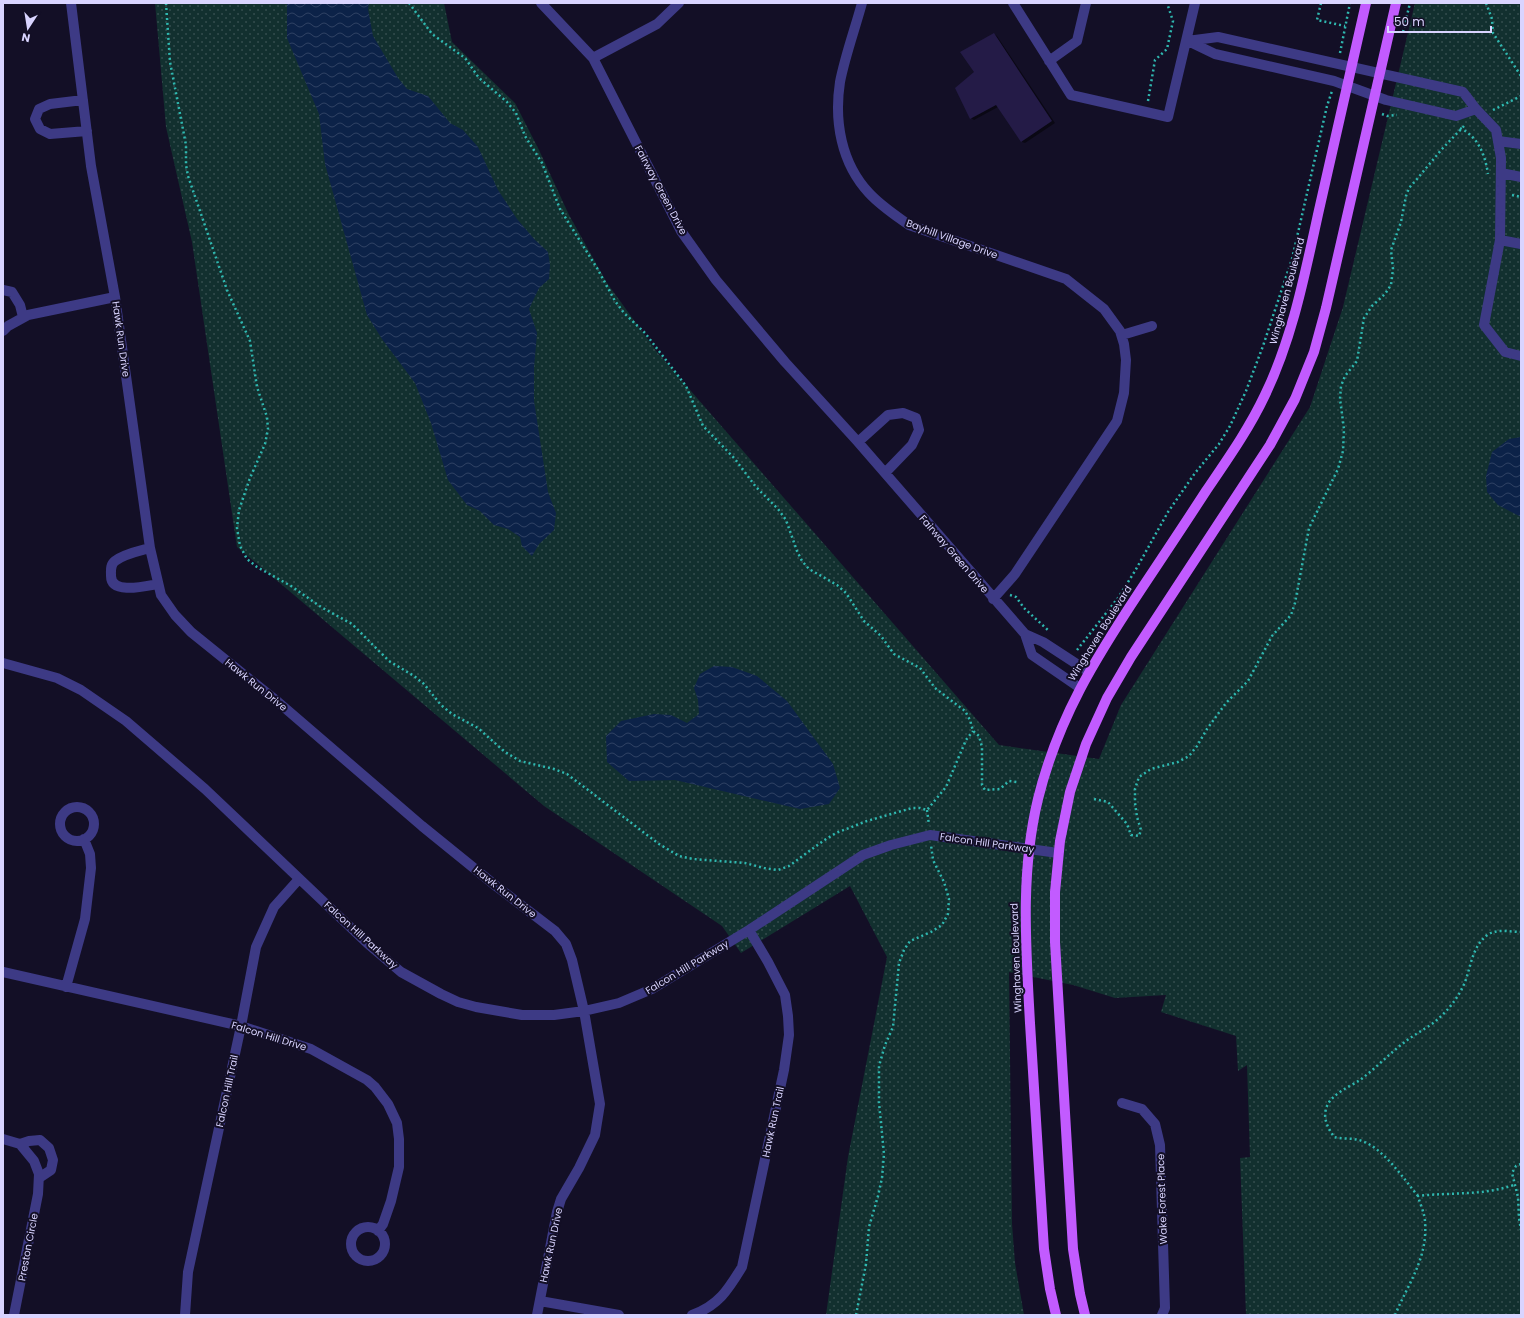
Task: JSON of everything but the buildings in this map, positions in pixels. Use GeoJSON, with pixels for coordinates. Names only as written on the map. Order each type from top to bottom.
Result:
{"type":"FeatureCollection","features":[{"type":"Feature","properties":{"kind":"main road","name":"Winghaven Boulevard"},"geometry":{"type":"LineString","coordinates":[[1056,1315],[1050,1289],[1044,1249],[1026,935],[1026,886],[1029,849],[1038,799],[1049,759],[1065,719],[1080,688],[1122,618],[1240,439],[1265,395],[1284,348],[1298,300],[1348,87],[1366,3]]}},
{"type":"Feature","properties":{"kind":"main road"},"geometry":{"type":"LineString","coordinates":[[1085,1315],[1073,1249],[1055,942],[1055,892],[1058,853],[1070,792],[1086,744],[1107,698],[1131,657],[1270,445],[1295,399],[1314,352],[1326,308],[1396,3]]}},
{"type":"Feature","properties":{"kind":"street","name":"Hawk Run Drive"},"geometry":{"type":"LineString","coordinates":[[71,3],[91,166],[115,297],[150,548],[161,595],[175,615],[191,632],[278,702],[428,831],[555,931],[566,944],[572,960],[584,1011],[600,1104],[595,1135],[579,1168],[561,1199],[557,1212],[537,1315]]}},
{"type":"Feature","properties":{"kind":"street","name":"Fairway Green Drive"},"geometry":{"type":"LineString","coordinates":[[541,3],[593,58],[681,231],[716,280],[785,362],[858,442],[1025,634],[1042,642],[1089,672]]}},
{"type":"Feature","properties":{"kind":"street"},"geometry":{"type":"LineString","coordinates":[[593,58],[657,24],[678,3]]}},
{"type":"Feature","properties":{"kind":"street","name":"Bayhill Village Drive"},"geometry":{"type":"LineString","coordinates":[[862,3],[841,81],[838,102],[838,122],[842,146],[852,170],[868,192],[888,211],[909,225],[1066,279],[1104,309],[1122,335],[1126,360],[1124,393],[1117,421],[1015,574],[993,599]]}},
{"type":"Feature","properties":{"kind":"street"},"geometry":{"type":"LineString","coordinates":[[1013,3],[1071,95],[1168,117],[1195,3]]}},
{"type":"Feature","properties":{"kind":"street"},"geometry":{"type":"LineString","coordinates":[[1049,61],[1077,41],[1086,3]]}},
{"type":"Feature","properties":{"kind":"street"},"geometry":{"type":"LineString","coordinates":[[1187,41],[1218,37],[1463,92],[1479,113],[1496,130],[1501,158],[1500,240],[1484,325],[1505,352],[1521,356]]}},
{"type":"Feature","properties":{"kind":"street"},"geometry":{"type":"LineString","coordinates":[[1187,41],[1215,54],[1334,81],[1386,100],[1456,116],[1479,113]]}},
{"type":"Feature","properties":{"kind":"street"},"geometry":{"type":"LineString","coordinates":[[83,100],[50,104],[39,109],[35,119],[40,129],[50,134],[87,131]]}},
{"type":"Feature","properties":{"kind":"street"},"geometry":{"type":"LineString","coordinates":[[1498,141],[1521,144]]}},
{"type":"Feature","properties":{"kind":"street"},"geometry":{"type":"LineString","coordinates":[[1501,173],[1521,177]]}},
{"type":"Feature","properties":{"kind":"street"},"geometry":{"type":"LineString","coordinates":[[1500,240],[1521,244]]}},
{"type":"Feature","properties":{"kind":"street"},"geometry":{"type":"LineString","coordinates":[[3,290],[12,292],[20,305],[23,317]]}},
{"type":"Feature","properties":{"kind":"street"},"geometry":{"type":"LineString","coordinates":[[3,331],[23,317],[115,297]]}},
{"type":"Feature","properties":{"kind":"street"},"geometry":{"type":"LineString","coordinates":[[1122,335],[1152,326]]}},
{"type":"Feature","properties":{"kind":"street"},"geometry":{"type":"LineString","coordinates":[[858,442],[888,415],[903,413],[916,418],[919,430],[912,445],[885,473]]}},
{"type":"Feature","properties":{"kind":"street"},"geometry":{"type":"LineString","coordinates":[[150,548],[124,556],[114,562],[111,567],[111,580],[115,585],[129,588],[158,584]]}},
{"type":"Feature","properties":{"kind":"street","name":"Fairway Green Drive"},"geometry":{"type":"LineString","coordinates":[[1025,634],[1032,655],[1080,688]]}},
{"type":"Feature","properties":{"kind":"street","name":"Falcon Hill Parkway"},"geometry":{"type":"LineString","coordinates":[[3,663],[57,678],[81,690],[126,721],[205,790],[299,880],[367,943],[401,972],[458,1002],[476,1007],[522,1014],[554,1015],[619,1004],[652,989],[749,930],[863,855],[891,845],[930,836],[1058,853]]}},
{"type":"Feature","properties":{"kind":"street"},"geometry":{"type":"LineString","coordinates":[[66,987],[85,920],[91,868],[90,854],[84,839]]}},
{"type":"Feature","properties":{"kind":"street","name":"Falcon Hill Trail"},"geometry":{"type":"LineString","coordinates":[[185,1315],[188,1272],[241,1026],[256,947],[274,907],[299,880]]}},
{"type":"Feature","properties":{"kind":"street","name":"Hawk Run Trail"},"geometry":{"type":"LineString","coordinates":[[692,1315],[707,1312],[723,1294],[742,1267],[784,1070],[789,1035],[785,995],[749,930]]}},
{"type":"Feature","properties":{"kind":"street","name":"Falcon Hill Drive"},"geometry":{"type":"LineString","coordinates":[[3,972],[241,1026],[311,1049],[367,1080],[376,1088],[388,1104],[396,1122],[399,1139],[399,1167],[384,1224],[378,1231]]}},
{"type":"Feature","properties":{"kind":"street","name":"Wake Forest Place"},"geometry":{"type":"LineString","coordinates":[[1122,1103],[1142,1109],[1155,1124],[1160,1145],[1165,1308],[1162,1315]]}},
{"type":"Feature","properties":{"kind":"street"},"geometry":{"type":"LineString","coordinates":[[3,1139],[20,1144],[40,1140],[50,1148],[53,1160],[50,1170],[39,1178]]}},
{"type":"Feature","properties":{"kind":"street","name":"Preston Circle"},"geometry":{"type":"LineString","coordinates":[[14,1315],[38,1194],[39,1178],[34,1161],[20,1144]]}},
{"type":"Feature","properties":{"kind":"street"},"geometry":{"type":"LineString","coordinates":[[540,1301],[619,1315]]}},
{"type":"Feature","properties":{"kind":"path"},"geometry":{"type":"LineString","coordinates":[[166,3],[170,62],[186,145],[186,165],[188,176],[227,290],[250,340],[257,387],[267,417],[268,429],[265,444],[250,478],[239,510],[237,528],[240,546],[247,558],[257,567],[291,586],[321,607],[352,624],[389,661],[424,684],[441,705],[452,714],[478,728],[505,752],[520,761],[554,769],[567,774],[660,844],[679,856],[693,859],[745,863],[778,870],[789,866],[823,841],[850,827],[912,808],[927,810]]}},
{"type":"Feature","properties":{"kind":"path"},"geometry":{"type":"LineString","coordinates":[[409,3],[432,34],[465,58],[479,78],[508,102],[516,113],[525,136],[542,163],[560,209],[597,268],[615,301],[624,313],[645,333],[686,386],[703,426],[735,459],[756,488],[782,514],[786,520],[802,561],[809,569],[842,589],[864,621],[882,636],[894,654],[920,668],[936,688],[965,711],[970,720],[973,731],[979,736],[982,747],[982,785],[985,790],[1000,789],[1009,781],[1017,782]]}},
{"type":"Feature","properties":{"kind":"path"},"geometry":{"type":"LineString","coordinates":[[1147,104],[1155,60],[1168,49],[1173,21],[1168,6],[1169,3]]}},
{"type":"Feature","properties":{"kind":"path"},"geometry":{"type":"LineString","coordinates":[[1321,3],[1317,20],[1345,26]]}},
{"type":"Feature","properties":{"kind":"path"},"geometry":{"type":"LineString","coordinates":[[1337,64],[1350,3]]}},
{"type":"Feature","properties":{"kind":"path"},"geometry":{"type":"LineString","coordinates":[[1486,3],[1492,19],[1493,33],[1521,76]]}},
{"type":"Feature","properties":{"kind":"path"},"geometry":{"type":"LineString","coordinates":[[1070,649],[1077,650],[1118,598],[1168,512],[1195,473],[1219,444],[1230,426],[1246,391],[1263,346],[1292,259],[1334,81]]}},
{"type":"Feature","properties":{"kind":"path"},"geometry":{"type":"LineString","coordinates":[[1094,799],[1108,802],[1127,824],[1131,835],[1139,836],[1141,830],[1137,817],[1135,789],[1139,777],[1151,769],[1178,762],[1189,756],[1226,703],[1248,681],[1272,636],[1291,616],[1295,604],[1309,528],[1335,475],[1342,451],[1344,429],[1340,399],[1341,386],[1345,376],[1357,361],[1364,318],[1372,306],[1385,294],[1391,285],[1393,269],[1391,250],[1401,222],[1409,188],[1461,128],[1479,113],[1521,96]]}},
{"type":"Feature","properties":{"kind":"path"},"geometry":{"type":"LineString","coordinates":[[1386,100],[1382,114],[1387,116],[1404,115]]}},
{"type":"Feature","properties":{"kind":"path"},"geometry":{"type":"LineString","coordinates":[[1454,125],[1472,135],[1484,153],[1488,181]]}},
{"type":"Feature","properties":{"kind":"path"},"geometry":{"type":"LineString","coordinates":[[1501,194],[1521,197]]}},
{"type":"Feature","properties":{"kind":"path"},"geometry":{"type":"LineString","coordinates":[[1001,590],[1016,597],[1024,608],[1053,635]]}},
{"type":"Feature","properties":{"kind":"path"},"geometry":{"type":"LineString","coordinates":[[927,810],[946,787],[966,740],[973,731]]}},
{"type":"Feature","properties":{"kind":"path"},"geometry":{"type":"LineString","coordinates":[[856,1315],[866,1264],[869,1227],[882,1178],[884,1154],[879,1103],[879,1066],[885,1045],[893,1027],[899,964],[904,950],[910,941],[942,926],[948,914],[949,898],[944,882],[933,860],[929,816],[927,810]]}},
{"type":"Feature","properties":{"kind":"path"},"geometry":{"type":"LineString","coordinates":[[1395,1315],[1419,1265],[1425,1248],[1426,1221],[1418,1196],[1380,1152],[1369,1144],[1358,1140],[1344,1140],[1334,1137],[1327,1126],[1325,1116],[1327,1106],[1334,1098],[1360,1080],[1448,1010],[1458,998],[1479,942],[1488,934],[1500,931],[1521,932]]}},
{"type":"Feature","properties":{"kind":"path"},"geometry":{"type":"LineString","coordinates":[[1521,1164],[1516,1166],[1512,1173],[1518,1197],[1521,1230]]}},
{"type":"Feature","properties":{"kind":"path"},"geometry":{"type":"LineString","coordinates":[[1418,1196],[1442,1193],[1473,1194],[1497,1191],[1514,1185]]}},
{"type":"Feature","properties":{"kind":"green space"},"geometry":{"type":"Polygon","coordinates":[[[155,3],[444,3],[452,42],[515,103],[539,150],[569,215],[607,283],[657,352],[999,745],[1099,759],[1121,705],[1310,407],[1343,307],[1415,3],[1521,3],[1521,1315],[1246,1315],[1240,1158],[1250,1157],[1247,1065],[1238,1071],[1236,1036],[1161,1012],[1166,995],[1115,998],[1073,985],[1009,972],[1012,1224],[1015,1263],[1024,1315],[826,1315],[848,1157],[887,957],[850,886],[741,953],[722,926],[544,806],[237,547],[192,242],[166,127],[155,3]]]}},
{"type":"Feature","properties":{"kind":"water"},"geometry":{"type":"Polygon","coordinates":[[[287,3],[369,3],[368,9],[373,36],[398,78],[407,89],[428,96],[450,123],[463,130],[478,147],[498,190],[517,219],[535,240],[548,252],[550,265],[549,279],[539,288],[529,309],[537,333],[534,368],[534,401],[548,492],[556,513],[554,530],[539,544],[532,556],[522,546],[520,537],[508,529],[494,525],[480,511],[467,505],[448,480],[431,423],[415,383],[382,339],[367,315],[325,164],[319,114],[287,38],[287,3]]]}},
{"type":"Feature","properties":{"kind":"water"},"geometry":{"type":"Polygon","coordinates":[[[1521,437],[1521,517],[1498,505],[1487,492],[1486,476],[1492,452],[1509,439],[1521,437]]]}},
{"type":"Feature","properties":{"kind":"water"},"geometry":{"type":"Polygon","coordinates":[[[714,666],[732,667],[757,676],[787,701],[833,764],[840,788],[829,804],[800,809],[675,780],[629,781],[607,762],[606,736],[621,721],[654,714],[671,715],[687,723],[699,714],[698,700],[694,688],[700,674],[714,666]]]}}]}
